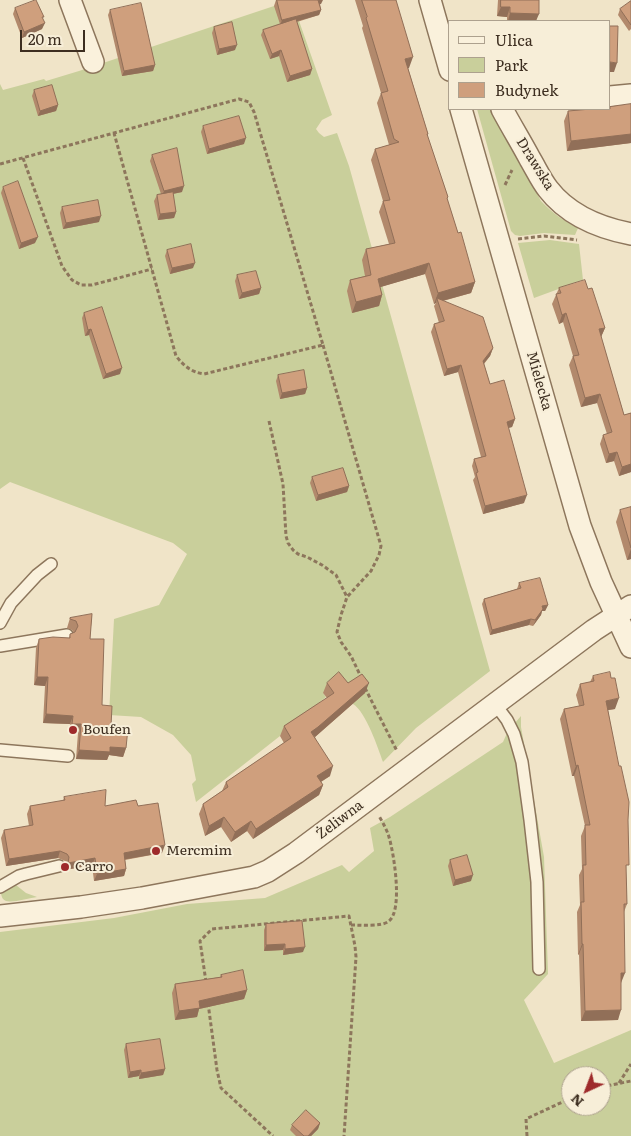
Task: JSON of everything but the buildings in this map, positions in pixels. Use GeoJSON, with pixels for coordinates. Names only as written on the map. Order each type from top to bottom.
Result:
{"type":"FeatureCollection","features":[{"type":"Feature","properties":{"kind":"street"},"geometry":{"type":"LineString","coordinates":[[70,0],[93,62]]}},
{"type":"Feature","properties":{"kind":"street"},"geometry":{"type":"LineString","coordinates":[[430,2],[449,20]]}},
{"type":"Feature","properties":{"kind":"street"},"geometry":{"type":"LineString","coordinates":[[430,2],[448,63]]}},
{"type":"Feature","properties":{"kind":"street"},"geometry":{"type":"LineString","coordinates":[[611,97],[631,95]]}},
{"type":"Feature","properties":{"kind":"street","name":"Mielecka"},"geometry":{"type":"LineString","coordinates":[[461,110],[580,526],[601,582],[624,610],[631,647]]}},
{"type":"Feature","properties":{"kind":"street","name":"Drawska"},"geometry":{"type":"LineString","coordinates":[[503,110],[540,176],[560,202],[582,218],[614,231],[631,234]]}},
{"type":"Feature","properties":{"kind":"street","name":"Żeliwna"},"geometry":{"type":"LineString","coordinates":[[0,916],[142,898],[254,877],[268,871],[296,853],[594,630],[624,610]]}},
{"type":"Feature","properties":{"kind":"lane"},"geometry":{"type":"LineString","coordinates":[[0,623],[11,603],[37,575],[51,564]]}},
{"type":"Feature","properties":{"kind":"lane"},"geometry":{"type":"LineString","coordinates":[[0,646],[67,635]]}},
{"type":"Feature","properties":{"kind":"lane"},"geometry":{"type":"LineString","coordinates":[[495,704],[507,720],[514,734],[522,762],[537,882],[539,969]]}},
{"type":"Feature","properties":{"kind":"lane"},"geometry":{"type":"LineString","coordinates":[[0,750],[68,756]]}},
{"type":"Feature","properties":{"kind":"lane"},"geometry":{"type":"LineString","coordinates":[[0,888],[26,874],[59,866]]}},
{"type":"Feature","properties":{"kind":"path"},"geometry":{"type":"LineString","coordinates":[[0,164],[239,100],[249,102],[254,112],[381,546],[371,571],[347,597],[337,632],[401,759],[409,768]]}},
{"type":"Feature","properties":{"kind":"path"},"geometry":{"type":"LineString","coordinates":[[114,133],[176,356],[184,366],[204,374],[323,345]]}},
{"type":"Feature","properties":{"kind":"path"},"geometry":{"type":"LineString","coordinates":[[23,158],[62,266],[72,280],[81,285],[92,284],[152,269]]}},
{"type":"Feature","properties":{"kind":"path"},"geometry":{"type":"LineString","coordinates":[[510,240],[544,236],[582,240]]}},
{"type":"Feature","properties":{"kind":"path"},"geometry":{"type":"LineString","coordinates":[[269,421],[282,484],[288,543],[298,554],[322,565],[336,575],[347,597]]}},
{"type":"Feature","properties":{"kind":"path"},"geometry":{"type":"LineString","coordinates":[[351,925],[384,924],[389,922],[394,916],[396,904],[394,856],[382,822]]}},
{"type":"Feature","properties":{"kind":"path"},"geometry":{"type":"LineString","coordinates":[[207,990],[200,941],[212,929],[349,916],[356,957],[344,1136]]}},
{"type":"Feature","properties":{"kind":"path"},"geometry":{"type":"LineString","coordinates":[[208,1000],[221,1088],[273,1136]]}},
{"type":"Feature","properties":{"kind":"path"},"geometry":{"type":"LineString","coordinates":[[618,1083],[631,1064]]}},
{"type":"Feature","properties":{"kind":"path"},"geometry":{"type":"LineString","coordinates":[[611,1085],[631,1081]]}},
{"type":"Feature","properties":{"kind":"path"},"geometry":{"type":"LineString","coordinates":[[528,1136],[526,1119],[561,1103]]}},
{"type":"Feature","properties":{"kind":"green space"},"geometry":{"type":"Polygon","coordinates":[[[286,2],[298,18],[332,115],[322,120],[316,129],[324,137],[337,133],[349,166],[490,671],[416,728],[383,762],[371,731],[358,708],[346,701],[323,693],[326,697],[196,802],[192,784],[196,780],[191,755],[173,735],[141,717],[109,715],[114,619],[159,605],[187,554],[173,543],[10,482],[0,489],[0,84],[3,90],[44,79],[46,81],[286,2]]]}},
{"type":"Feature","properties":{"kind":"green space"},"geometry":{"type":"Polygon","coordinates":[[[477,110],[492,110],[541,201],[558,216],[578,228],[575,235],[544,233],[520,236],[515,235],[511,231],[477,110]]]}},
{"type":"Feature","properties":{"kind":"green space"},"geometry":{"type":"Polygon","coordinates":[[[550,240],[579,244],[583,280],[534,298],[518,243],[550,240]]]}},
{"type":"Feature","properties":{"kind":"green space"},"geometry":{"type":"Polygon","coordinates":[[[521,716],[521,727],[544,857],[548,974],[524,1000],[554,1063],[631,1030],[631,1136],[0,1136],[0,932],[114,918],[187,904],[265,898],[342,865],[349,872],[374,851],[370,828],[390,817],[503,742],[508,731],[521,716]]]}},
{"type":"Feature","properties":{"kind":"green space"},"geometry":{"type":"Polygon","coordinates":[[[16,885],[26,893],[37,897],[12,901],[6,901],[2,898],[1,894],[16,885]]]}},
{"type":"Feature","properties":{"kind":"place","name":"Boufen"},"geometry":{"type":"Point","coordinates":[73,730]}},
{"type":"Feature","properties":{"kind":"place","name":"Mercmim"},"geometry":{"type":"Point","coordinates":[156,851]}},
{"type":"Feature","properties":{"kind":"place","name":"Carro"},"geometry":{"type":"Point","coordinates":[65,867]}}]}
